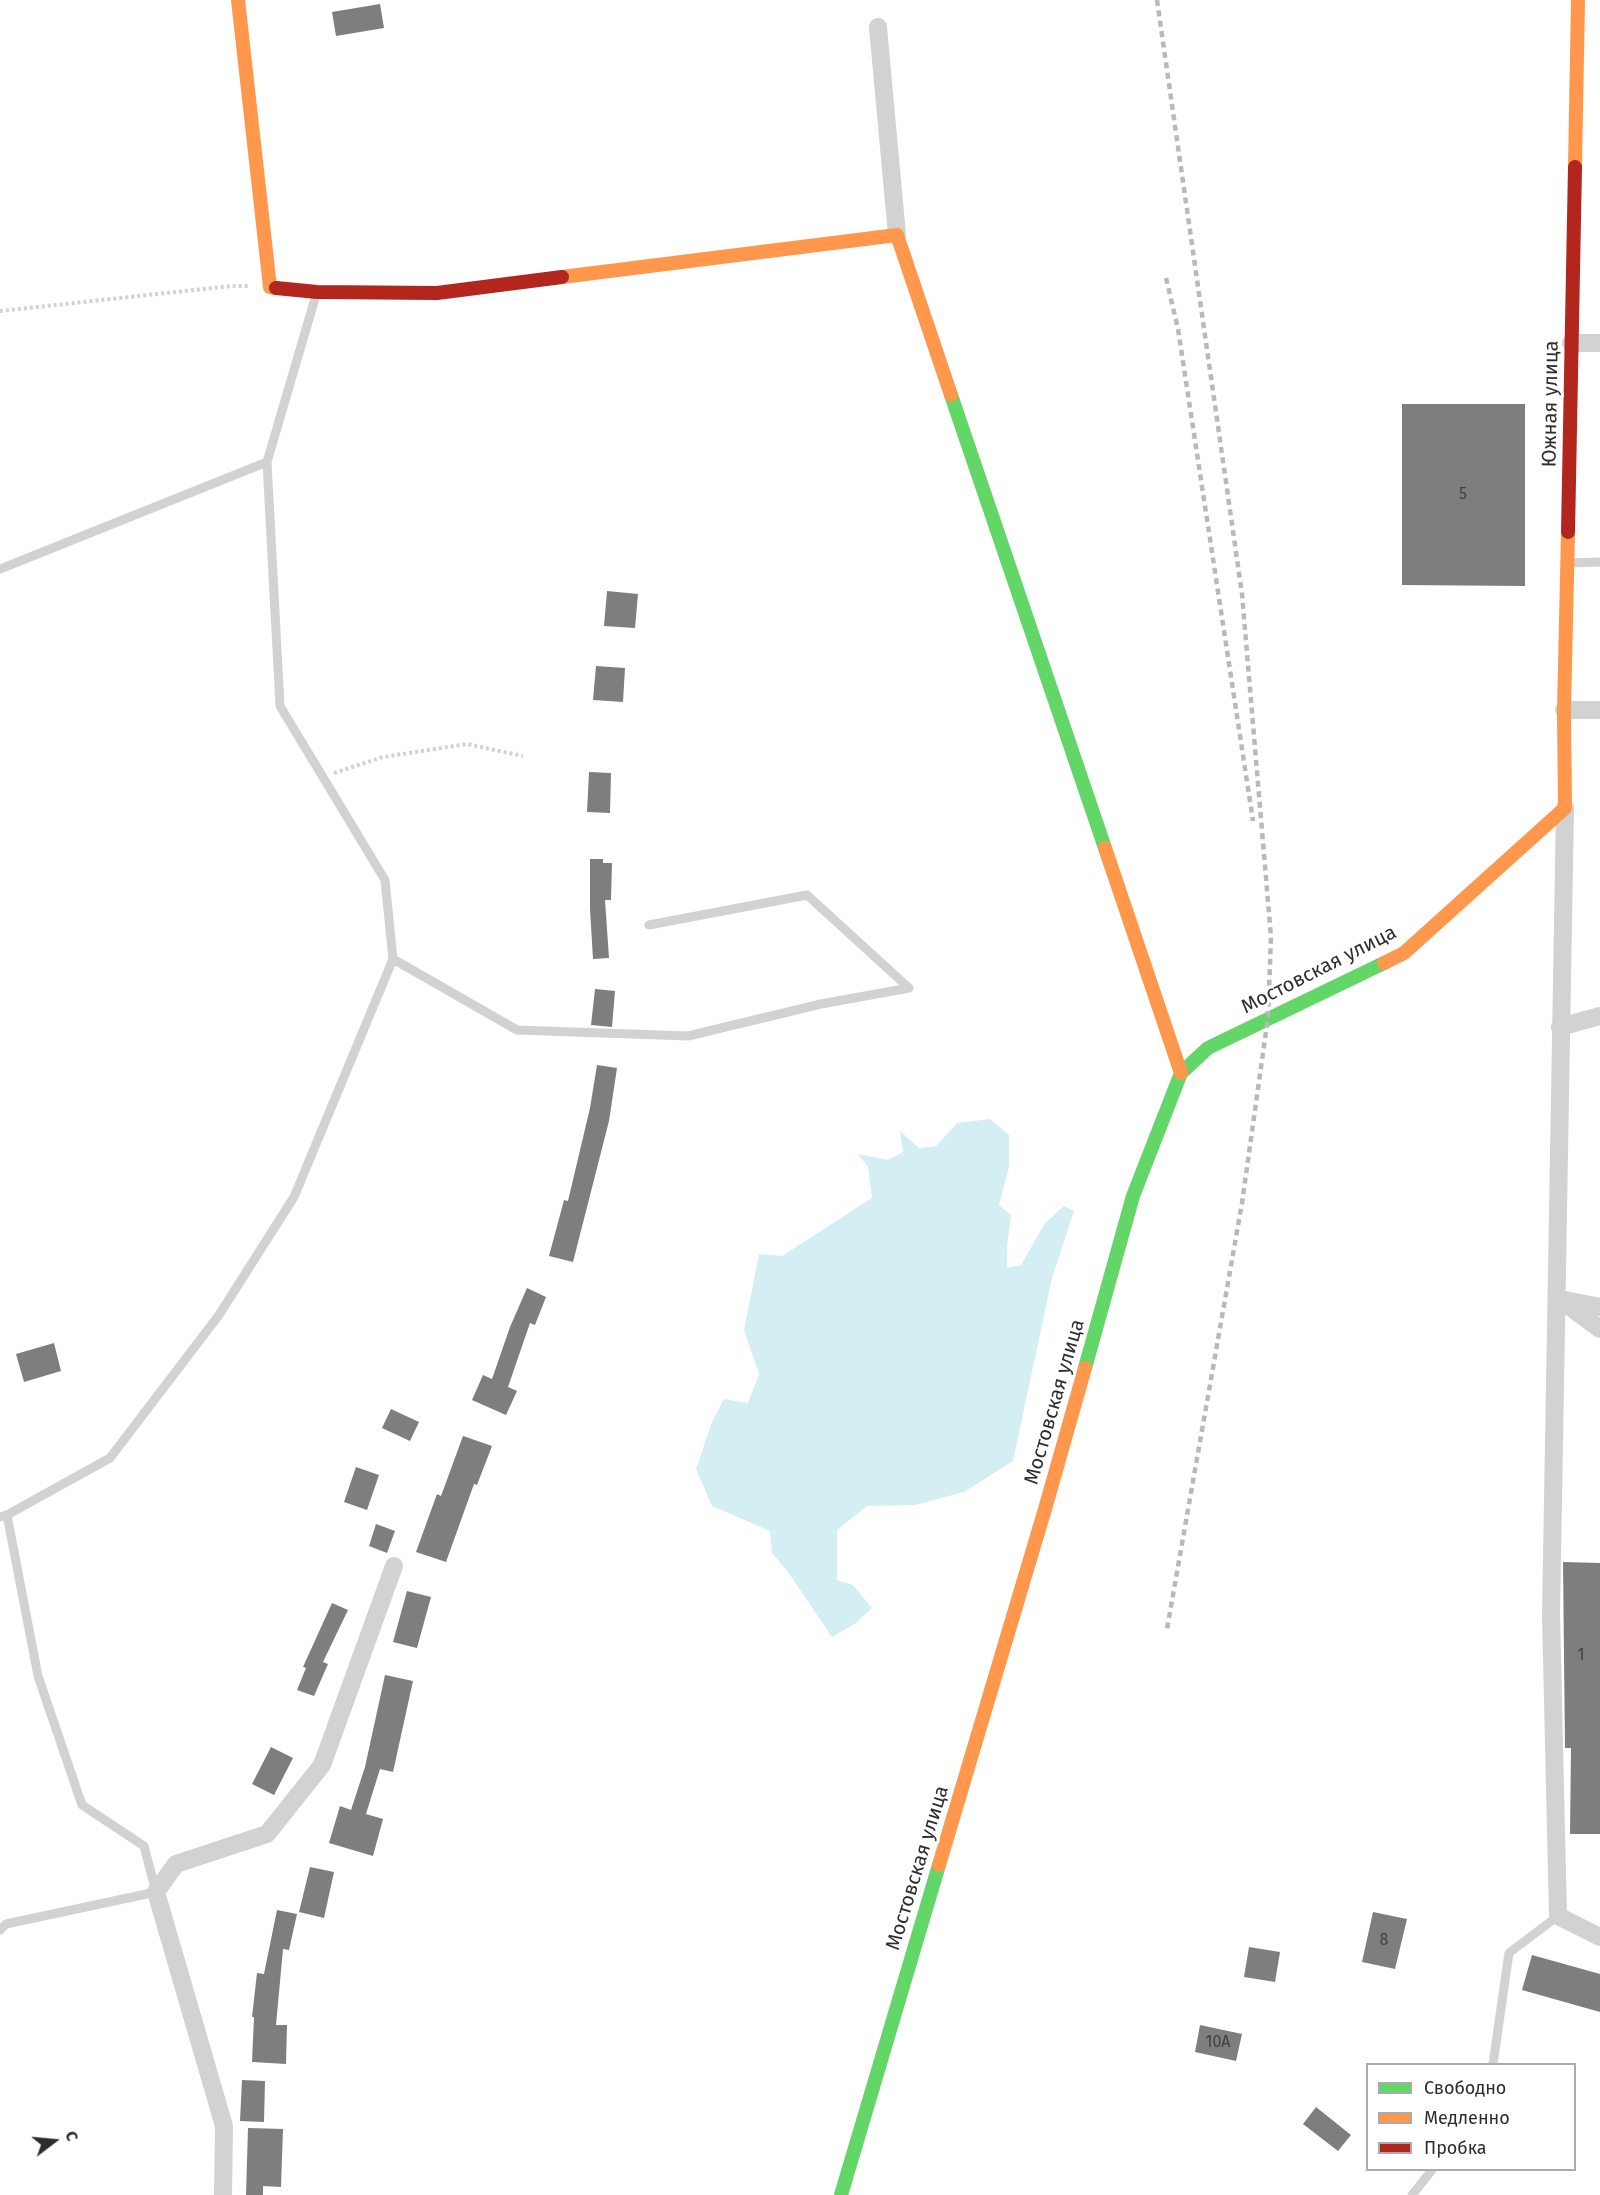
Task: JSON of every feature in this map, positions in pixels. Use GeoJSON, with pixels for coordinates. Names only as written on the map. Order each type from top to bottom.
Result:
{"type":"FeatureCollection","features":[{"type":"Feature","properties":{"kind":"street"},"geometry":{"type":"LineString","coordinates":[[238,0],[270,287],[316,292],[437,294],[897,235]]}},
{"type":"Feature","properties":{"kind":"street","name":"Южная улица"},"geometry":{"type":"LineString","coordinates":[[1565,808],[1564,710],[1578,0]]}},
{"type":"Feature","properties":{"kind":"street"},"geometry":{"type":"LineString","coordinates":[[878,27],[897,235],[1181,1073]]}},
{"type":"Feature","properties":{"kind":"street"},"geometry":{"type":"LineString","coordinates":[[1571,343],[1600,343]]}},
{"type":"Feature","properties":{"kind":"street"},"geometry":{"type":"LineString","coordinates":[[1564,710],[1600,710]]}},
{"type":"Feature","properties":{"kind":"street"},"geometry":{"type":"LineString","coordinates":[[1565,808],[1551,1615],[1558,1916],[1600,1937]]}},
{"type":"Feature","properties":{"kind":"street","name":"Мостовская улица"},"geometry":{"type":"LineString","coordinates":[[841,2195],[1042,1521],[1133,1196],[1181,1073],[1208,1048],[1404,953],[1565,808]]}},
{"type":"Feature","properties":{"kind":"street"},"geometry":{"type":"LineString","coordinates":[[1560,1027],[1600,1016]]}},
{"type":"Feature","properties":{"kind":"street"},"geometry":{"type":"LineString","coordinates":[[1558,1298],[1600,1307]]}},
{"type":"Feature","properties":{"kind":"street"},"geometry":{"type":"LineString","coordinates":[[1558,1298],[1600,1329]]}},
{"type":"Feature","properties":{"kind":"street"},"geometry":{"type":"LineString","coordinates":[[223,2195],[224,2126],[156,1892],[176,1864],[267,1834],[322,1765],[394,1566]]}},
{"type":"Feature","properties":{"kind":"lane"},"geometry":{"type":"LineString","coordinates":[[0,1930],[6,1924],[156,1892],[144,1846],[82,1805],[38,1676],[3,1516],[110,1458],[219,1315],[294,1197],[393,959],[385,880],[280,706],[267,462],[316,292]]}},
{"type":"Feature","properties":{"kind":"lane"},"geometry":{"type":"LineString","coordinates":[[0,570],[267,462]]}},
{"type":"Feature","properties":{"kind":"lane"},"geometry":{"type":"LineString","coordinates":[[1567,563],[1600,562]]}},
{"type":"Feature","properties":{"kind":"lane"},"geometry":{"type":"LineString","coordinates":[[393,959],[517,1030],[688,1036],[821,1004],[909,988],[807,895],[649,925]]}},
{"type":"Feature","properties":{"kind":"lane"},"geometry":{"type":"LineString","coordinates":[[1493,2063],[1509,1953],[1558,1916]]}},
{"type":"Feature","properties":{"kind":"lane"},"geometry":{"type":"LineString","coordinates":[[1412,2195],[1430,2171]]}},
{"type":"Feature","properties":{"kind":"path"},"geometry":{"type":"LineString","coordinates":[[0,311],[231,286],[270,287]]}},
{"type":"Feature","properties":{"kind":"path"},"geometry":{"type":"LineString","coordinates":[[322,776],[383,757],[467,744],[522,756]]}},
{"type":"Feature","properties":{"kind":"water"},"geometry":{"type":"Polygon","coordinates":[[[990,1119],[1009,1135],[1009,1167],[999,1205],[1011,1215],[1007,1268],[1021,1265],[1045,1223],[1064,1206],[1074,1211],[1052,1278],[1013,1461],[964,1492],[915,1505],[867,1506],[837,1530],[837,1580],[853,1585],[872,1608],[856,1623],[832,1637],[788,1572],[772,1553],[770,1531],[712,1506],[696,1469],[712,1422],[724,1399],[748,1403],[759,1374],[744,1330],[759,1254],[782,1256],[872,1198],[868,1167],[858,1154],[888,1160],[903,1152],[900,1131],[919,1148],[936,1146],[957,1123],[990,1119]]]}},
{"type":"Feature","properties":{"kind":"building"},"geometry":{"type":"Polygon","coordinates":[[[380,4],[384,28],[336,36],[332,12],[380,4]]]}},
{"type":"Feature","properties":{"kind":"building"},"geometry":{"type":"Polygon","coordinates":[[[1402,404],[1525,404],[1525,586],[1402,585],[1402,404]]]}},
{"type":"Feature","properties":{"kind":"building"},"geometry":{"type":"Polygon","coordinates":[[[607,591],[638,594],[635,628],[604,626],[607,591]]]}},
{"type":"Feature","properties":{"kind":"building"},"geometry":{"type":"Polygon","coordinates":[[[596,666],[625,668],[623,702],[593,700],[596,666]]]}},
{"type":"Feature","properties":{"kind":"building"},"geometry":{"type":"Polygon","coordinates":[[[589,772],[611,773],[610,813],[587,812],[589,772]]]}},
{"type":"Feature","properties":{"kind":"building"},"geometry":{"type":"Polygon","coordinates":[[[590,859],[603,859],[603,863],[612,863],[611,900],[605,900],[609,958],[593,959],[590,859]]]}},
{"type":"Feature","properties":{"kind":"building"},"geometry":{"type":"Polygon","coordinates":[[[595,989],[615,991],[612,1027],[591,1025],[595,989]]]}},
{"type":"Feature","properties":{"kind":"building"},"geometry":{"type":"Polygon","coordinates":[[[597,1065],[617,1068],[609,1121],[573,1262],[549,1256],[564,1200],[568,1201],[590,1108],[597,1065]]]}},
{"type":"Feature","properties":{"kind":"building"},"geometry":{"type":"Polygon","coordinates":[[[527,1288],[546,1297],[535,1325],[530,1323],[508,1387],[517,1391],[506,1415],[472,1400],[483,1375],[492,1379],[510,1327],[527,1288]]]}},
{"type":"Feature","properties":{"kind":"building"},"geometry":{"type":"Polygon","coordinates":[[[54,1343],[61,1371],[24,1382],[16,1354],[54,1343]]]}},
{"type":"Feature","properties":{"kind":"building"},"geometry":{"type":"Polygon","coordinates":[[[391,1409],[419,1422],[410,1441],[382,1428],[391,1409]]]}},
{"type":"Feature","properties":{"kind":"building"},"geometry":{"type":"Polygon","coordinates":[[[463,1436],[492,1446],[477,1485],[474,1484],[446,1562],[416,1552],[437,1494],[441,1496],[463,1436]]]}},
{"type":"Feature","properties":{"kind":"building"},"geometry":{"type":"Polygon","coordinates":[[[356,1467],[379,1475],[367,1510],[344,1502],[356,1467]]]}},
{"type":"Feature","properties":{"kind":"building"},"geometry":{"type":"Polygon","coordinates":[[[376,1524],[395,1531],[387,1553],[369,1546],[376,1524]]]}},
{"type":"Feature","properties":{"kind":"building"},"geometry":{"type":"Polygon","coordinates":[[[1563,1562],[1600,1563],[1600,1834],[1570,1834],[1571,1748],[1565,1748],[1563,1562]]]}},
{"type":"Feature","properties":{"kind":"building"},"geometry":{"type":"Polygon","coordinates":[[[407,1591],[431,1597],[417,1648],[393,1642],[407,1591]]]}},
{"type":"Feature","properties":{"kind":"building"},"geometry":{"type":"Polygon","coordinates":[[[332,1603],[348,1610],[323,1662],[328,1664],[314,1696],[297,1690],[306,1668],[303,1667],[332,1603]]]}},
{"type":"Feature","properties":{"kind":"building"},"geometry":{"type":"Polygon","coordinates":[[[385,1675],[413,1681],[393,1772],[380,1769],[366,1814],[383,1819],[373,1856],[329,1843],[340,1806],[351,1810],[365,1767],[385,1675]]]}},
{"type":"Feature","properties":{"kind":"building"},"geometry":{"type":"Polygon","coordinates":[[[271,1747],[293,1758],[274,1795],[252,1784],[271,1747]]]}},
{"type":"Feature","properties":{"kind":"building"},"geometry":{"type":"Polygon","coordinates":[[[310,1867],[334,1872],[324,1918],[299,1912],[310,1867]]]}},
{"type":"Feature","properties":{"kind":"building"},"geometry":{"type":"Polygon","coordinates":[[[277,1910],[297,1914],[289,1950],[283,1949],[276,2025],[287,2025],[286,2064],[252,2062],[254,2017],[252,2017],[257,1973],[264,1974],[277,1910]]]}},
{"type":"Feature","properties":{"kind":"building"},"geometry":{"type":"Polygon","coordinates":[[[1373,1912],[1407,1919],[1395,1969],[1362,1962],[1373,1912]]]}},
{"type":"Feature","properties":{"kind":"building"},"geometry":{"type":"Polygon","coordinates":[[[1249,1947],[1280,1952],[1275,1982],[1244,1977],[1249,1947]]]}},
{"type":"Feature","properties":{"kind":"building"},"geometry":{"type":"Polygon","coordinates":[[[1532,1955],[1600,1974],[1600,2012],[1522,1990],[1532,1955]]]}},
{"type":"Feature","properties":{"kind":"building"},"geometry":{"type":"Polygon","coordinates":[[[1200,2025],[1242,2034],[1236,2061],[1195,2052],[1200,2025]]]}},
{"type":"Feature","properties":{"kind":"building"},"geometry":{"type":"Polygon","coordinates":[[[242,2080],[265,2081],[264,2122],[240,2121],[242,2080]]]}},
{"type":"Feature","properties":{"kind":"building"},"geometry":{"type":"Polygon","coordinates":[[[1316,2107],[1351,2135],[1338,2151],[1303,2124],[1316,2107]]]}},
{"type":"Feature","properties":{"kind":"building"},"geometry":{"type":"Polygon","coordinates":[[[248,2128],[283,2129],[281,2187],[263,2186],[263,2195],[246,2195],[248,2128]]]}},
{"type":"Feature","properties":{"kind":"railway"},"geometry":{"type":"LineString","coordinates":[[1157,0],[1242,594],[1271,937],[1268,1017],[1242,1203],[1167,1629]]}},
{"type":"Feature","properties":{"kind":"railway"},"geometry":{"type":"LineString","coordinates":[[1166,278],[1178,329],[1253,821]]}},
{"type":"Feature","properties":{"kind":"traffic: fast"},"geometry":{"type":"LineString","coordinates":[[951,395],[1105,848]]}},
{"type":"Feature","properties":{"kind":"traffic: fast"},"geometry":{"type":"LineString","coordinates":[[1085,1368],[1133,1196],[1181,1073],[1208,1048],[1384,963]]}},
{"type":"Feature","properties":{"kind":"traffic: fast"},"geometry":{"type":"LineString","coordinates":[[841,2195],[939,1865]]}},
{"type":"Feature","properties":{"kind":"traffic: slow"},"geometry":{"type":"LineString","coordinates":[[238,0],[270,287],[276,288]]}},
{"type":"Feature","properties":{"kind":"traffic: slow"},"geometry":{"type":"LineString","coordinates":[[1575,167],[1578,0]]}},
{"type":"Feature","properties":{"kind":"traffic: slow"},"geometry":{"type":"LineString","coordinates":[[562,277],[897,235],[951,395]]}},
{"type":"Feature","properties":{"kind":"traffic: slow"},"geometry":{"type":"LineString","coordinates":[[1384,963],[1404,953],[1565,808],[1564,710],[1568,532]]}},
{"type":"Feature","properties":{"kind":"traffic: slow"},"geometry":{"type":"LineString","coordinates":[[1105,848],[1181,1073]]}},
{"type":"Feature","properties":{"kind":"traffic: slow"},"geometry":{"type":"LineString","coordinates":[[939,1865],[1085,1368]]}},
{"type":"Feature","properties":{"kind":"traffic: jam"},"geometry":{"type":"LineString","coordinates":[[1568,532],[1575,167]]}},
{"type":"Feature","properties":{"kind":"traffic: jam"},"geometry":{"type":"LineString","coordinates":[[276,288],[317,292],[437,293],[562,277]]}}]}
